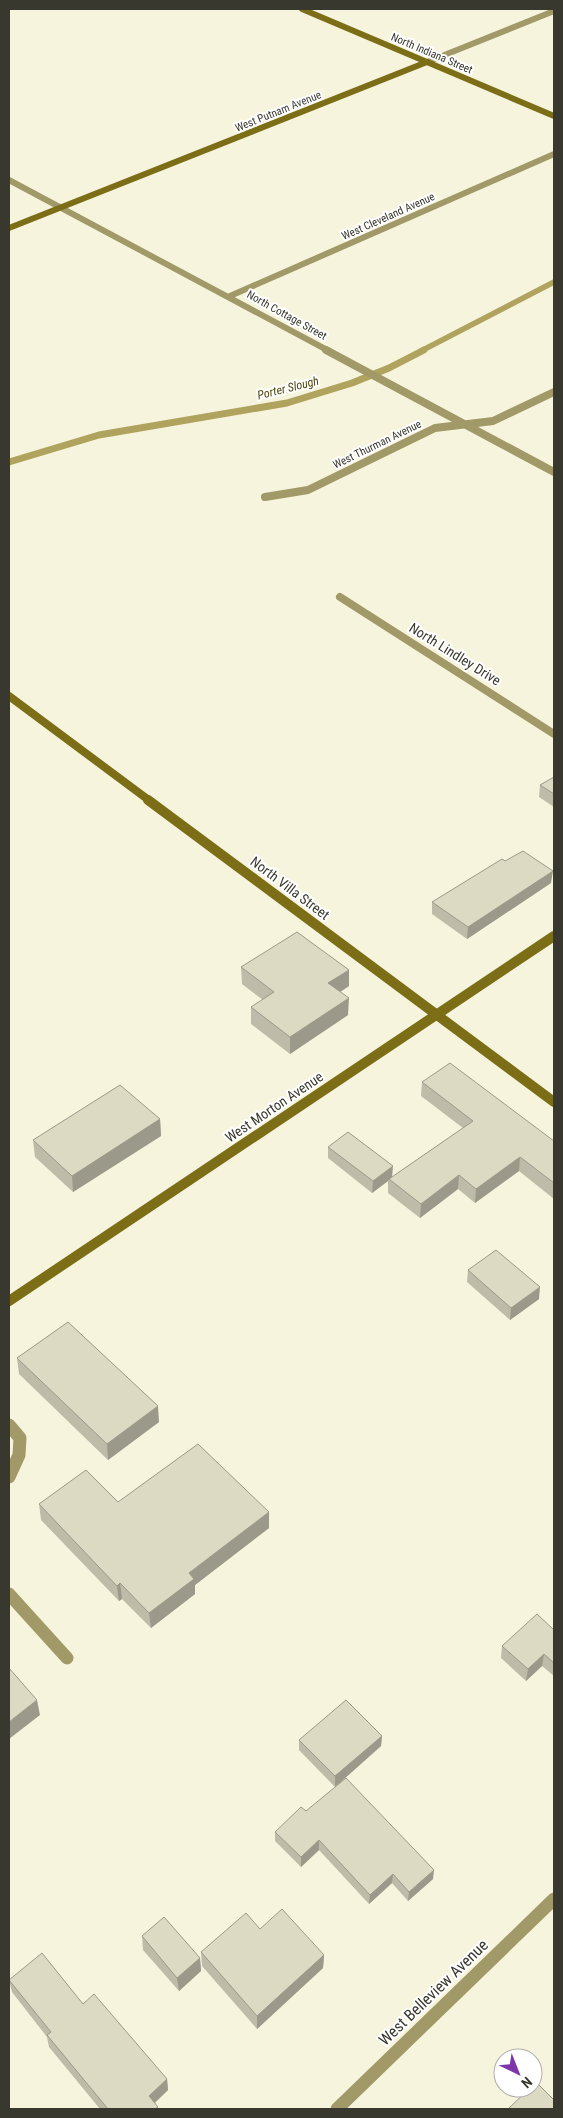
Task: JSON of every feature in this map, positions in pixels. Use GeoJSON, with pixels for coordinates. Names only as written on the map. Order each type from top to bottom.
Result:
{"type":"FeatureCollection","features":[{"type":"Feature","properties":{"kind":"street","name":"North Indiana Street"},"geometry":{"type":"LineString","coordinates":[[302,9],[554,116]]}},
{"type":"Feature","properties":{"kind":"street","name":"West Putnam Avenue"},"geometry":{"type":"LineString","coordinates":[[9,228],[554,11]]}},
{"type":"Feature","properties":{"kind":"street","name":"West Cleveland Avenue"},"geometry":{"type":"LineString","coordinates":[[230,296],[554,154]]}},
{"type":"Feature","properties":{"kind":"street","name":"North Cottage Street"},"geometry":{"type":"LineString","coordinates":[[9,180],[230,296],[356,367],[465,423],[554,472]]}},
{"type":"Feature","properties":{"kind":"street","name":"West Thurman Avenue"},"geometry":{"type":"LineString","coordinates":[[264,497],[308,490],[435,428],[493,421],[554,392]]}},
{"type":"Feature","properties":{"kind":"street","name":"North Lindley Drive"},"geometry":{"type":"LineString","coordinates":[[340,597],[554,734]]}},
{"type":"Feature","properties":{"kind":"street","name":"North Villa Street"},"geometry":{"type":"LineString","coordinates":[[9,696],[554,1102]]}},
{"type":"Feature","properties":{"kind":"street","name":"West Morton Avenue"},"geometry":{"type":"LineString","coordinates":[[9,1301],[554,936]]}},
{"type":"Feature","properties":{"kind":"street"},"geometry":{"type":"LineString","coordinates":[[9,1425],[20,1438],[19,1455],[9,1477]]}},
{"type":"Feature","properties":{"kind":"street"},"geometry":{"type":"LineString","coordinates":[[9,1594],[67,1658]]}},
{"type":"Feature","properties":{"kind":"street","name":"West Belleview Avenue"},"geometry":{"type":"LineString","coordinates":[[337,2109],[554,1899]]}},
{"type":"Feature","properties":{"kind":"building"},"geometry":{"type":"Polygon","coordinates":[[[554,777],[554,794],[540,785],[554,777]]]}},
{"type":"Feature","properties":{"kind":"building"},"geometry":{"type":"Polygon","coordinates":[[[523,851],[553,871],[468,927],[432,902],[502,859],[505,861],[523,851]]]}},
{"type":"Feature","properties":{"kind":"building"},"geometry":{"type":"Polygon","coordinates":[[[297,932],[349,970],[328,983],[349,998],[290,1037],[251,1007],[274,992],[241,967],[297,932]]]}},
{"type":"Feature","properties":{"kind":"building"},"geometry":{"type":"Polygon","coordinates":[[[450,1063],[554,1141],[554,1183],[520,1157],[476,1189],[459,1175],[421,1204],[389,1179],[473,1121],[422,1082],[450,1063]]]}},
{"type":"Feature","properties":{"kind":"building"},"geometry":{"type":"Polygon","coordinates":[[[120,1085],[160,1119],[72,1176],[33,1140],[120,1085]]]}},
{"type":"Feature","properties":{"kind":"building"},"geometry":{"type":"Polygon","coordinates":[[[348,1132],[393,1166],[373,1181],[328,1147],[348,1132]]]}},
{"type":"Feature","properties":{"kind":"building"},"geometry":{"type":"Polygon","coordinates":[[[496,1250],[540,1287],[511,1308],[468,1270],[496,1250]]]}},
{"type":"Feature","properties":{"kind":"building"},"geometry":{"type":"Polygon","coordinates":[[[68,1322],[158,1406],[107,1444],[17,1358],[68,1322]]]}},
{"type":"Feature","properties":{"kind":"building"},"geometry":{"type":"Polygon","coordinates":[[[198,1444],[269,1512],[189,1573],[194,1579],[149,1613],[120,1583],[117,1586],[39,1504],[86,1470],[118,1502],[198,1444]]]}},
{"type":"Feature","properties":{"kind":"building"},"geometry":{"type":"Polygon","coordinates":[[[537,1614],[554,1630],[554,1663],[544,1654],[528,1669],[502,1646],[537,1614]]]}},
{"type":"Feature","properties":{"kind":"building"},"geometry":{"type":"Polygon","coordinates":[[[9,1668],[37,1700],[9,1722],[9,1668]]]}},
{"type":"Feature","properties":{"kind":"building"},"geometry":{"type":"Polygon","coordinates":[[[346,1700],[382,1736],[335,1776],[299,1740],[346,1700]]]}},
{"type":"Feature","properties":{"kind":"building"},"geometry":{"type":"Polygon","coordinates":[[[346,1778],[434,1870],[409,1892],[393,1874],[370,1895],[319,1840],[301,1857],[275,1832],[301,1807],[306,1811],[346,1778]]]}},
{"type":"Feature","properties":{"kind":"building"},"geometry":{"type":"Polygon","coordinates":[[[282,1909],[324,1955],[257,2016],[201,1952],[246,1913],[260,1929],[282,1909]]]}},
{"type":"Feature","properties":{"kind":"building"},"geometry":{"type":"Polygon","coordinates":[[[164,1917],[200,1958],[177,1978],[142,1936],[164,1917]]]}},
{"type":"Feature","properties":{"kind":"building"},"geometry":{"type":"Polygon","coordinates":[[[42,1953],[83,2004],[94,1994],[167,2079],[149,2096],[158,2107],[155,2109],[108,2109],[47,2035],[51,2032],[9,1980],[42,1953]]]}},
{"type":"Feature","properties":{"kind":"building"},"geometry":{"type":"Polygon","coordinates":[[[543,2089],[554,2100],[554,2109],[508,2109],[520,2098],[543,2098],[543,2089]]]}},
{"type":"Feature","properties":{"kind":"waterway","name":"Porter Slough"},"geometry":{"type":"LineString","coordinates":[[421,351],[554,282]]}},
{"type":"Feature","properties":{"kind":"waterway","name":"Porter Slough"},"geometry":{"type":"LineString","coordinates":[[9,462],[99,435],[287,403],[352,383],[389,368],[424,350]]}}]}
